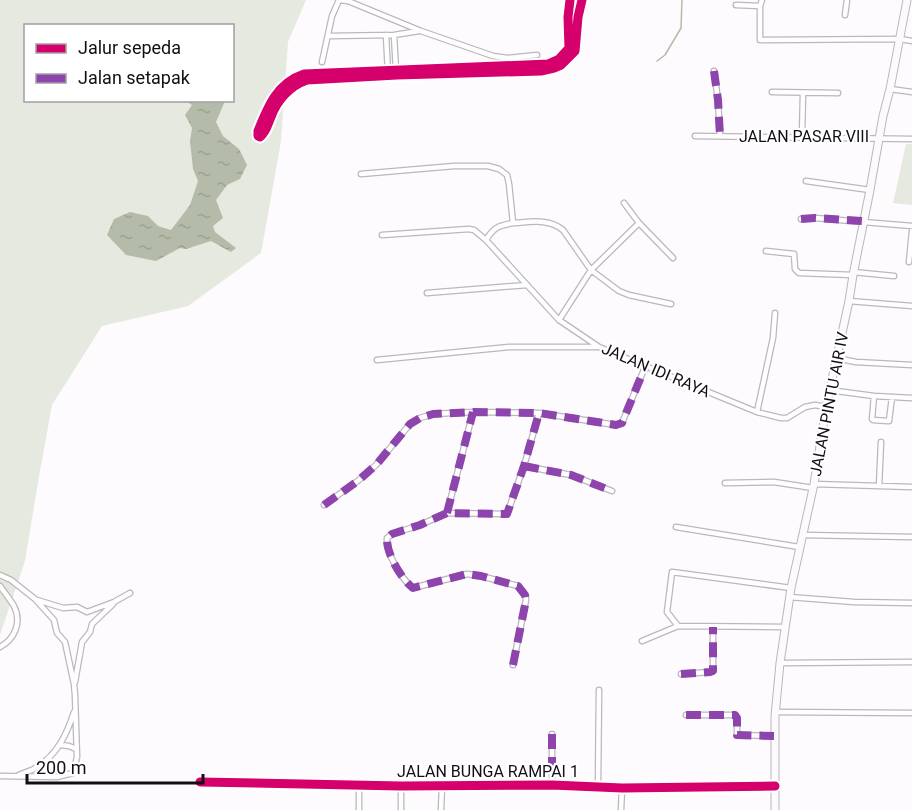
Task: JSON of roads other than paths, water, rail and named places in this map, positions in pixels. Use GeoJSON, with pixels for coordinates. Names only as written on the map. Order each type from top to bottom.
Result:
{"type":"FeatureCollection","features":[{"type":"Feature","properties":{"kind":"main road","name":"JALAN PINTU AIR IV"},"geometry":{"type":"LineString","coordinates":[[775,810],[774,736],[780,663],[789,597],[813,486],[835,358],[849,301],[863,221],[909,2]]}},
{"type":"Feature","properties":{"kind":"street"},"geometry":{"type":"LineString","coordinates":[[322,62],[332,16],[339,0],[348,1],[493,57],[537,55]]}},
{"type":"Feature","properties":{"kind":"street"},"geometry":{"type":"LineString","coordinates":[[388,73],[310,73],[297,77],[284,84],[272,97],[258,136],[264,134],[273,110],[280,100],[290,88],[301,82],[314,79],[388,73],[397,72],[460,70],[554,62],[569,48],[570,0]]}},
{"type":"Feature","properties":{"kind":"street"},"geometry":{"type":"LineString","coordinates":[[460,70],[541,71],[561,65],[575,51],[582,0]]}},
{"type":"Feature","properties":{"kind":"street"},"geometry":{"type":"LineString","coordinates":[[845,15],[847,0]]}},
{"type":"Feature","properties":{"kind":"street"},"geometry":{"type":"LineString","coordinates":[[736,4],[761,3],[760,40],[900,39],[912,41]]}},
{"type":"Feature","properties":{"kind":"street"},"geometry":{"type":"LineString","coordinates":[[568,17],[578,17]]}},
{"type":"Feature","properties":{"kind":"street"},"geometry":{"type":"LineString","coordinates":[[329,36],[394,35],[421,31]]}},
{"type":"Feature","properties":{"kind":"street"},"geometry":{"type":"LineString","coordinates":[[386,35],[388,73]]}},
{"type":"Feature","properties":{"kind":"street"},"geometry":{"type":"LineString","coordinates":[[394,35],[397,72]]}},
{"type":"Feature","properties":{"kind":"street"},"geometry":{"type":"LineString","coordinates":[[714,71],[720,136]]}},
{"type":"Feature","properties":{"kind":"street"},"geometry":{"type":"LineString","coordinates":[[890,89],[912,92]]}},
{"type":"Feature","properties":{"kind":"street"},"geometry":{"type":"LineString","coordinates":[[772,92],[838,93]]}},
{"type":"Feature","properties":{"kind":"street"},"geometry":{"type":"LineString","coordinates":[[802,136],[803,93]]}},
{"type":"Feature","properties":{"kind":"street","name":"JALAN PASAR VIII"},"geometry":{"type":"LineString","coordinates":[[695,136],[912,139]]}},
{"type":"Feature","properties":{"kind":"street"},"geometry":{"type":"LineString","coordinates":[[361,174],[454,166],[488,166],[499,169],[507,175],[513,223]]}},
{"type":"Feature","properties":{"kind":"street"},"geometry":{"type":"LineString","coordinates":[[806,181],[870,190]]}},
{"type":"Feature","properties":{"kind":"street"},"geometry":{"type":"LineString","coordinates":[[624,203],[639,223],[673,258]]}},
{"type":"Feature","properties":{"kind":"street"},"geometry":{"type":"LineString","coordinates":[[801,219],[863,221],[912,226]]}},
{"type":"Feature","properties":{"kind":"street"},"geometry":{"type":"LineString","coordinates":[[382,235],[469,228],[486,240],[496,227],[513,223],[552,223],[562,230],[591,270],[619,291],[671,304]]}},
{"type":"Feature","properties":{"kind":"street"},"geometry":{"type":"LineString","coordinates":[[559,320],[591,270],[639,223]]}},
{"type":"Feature","properties":{"kind":"street"},"geometry":{"type":"LineString","coordinates":[[909,262],[912,231]]}},
{"type":"Feature","properties":{"kind":"street","name":"JALAN IDI RAYA"},"geometry":{"type":"LineString","coordinates":[[486,240],[559,320],[599,347],[756,412],[786,418],[805,406],[826,407]]}},
{"type":"Feature","properties":{"kind":"street"},"geometry":{"type":"LineString","coordinates":[[766,251],[794,254],[795,268],[799,273],[894,276]]}},
{"type":"Feature","properties":{"kind":"street"},"geometry":{"type":"LineString","coordinates":[[426,293],[527,285]]}},
{"type":"Feature","properties":{"kind":"street"},"geometry":{"type":"LineString","coordinates":[[849,301],[912,306]]}},
{"type":"Feature","properties":{"kind":"street"},"geometry":{"type":"LineString","coordinates":[[756,412],[773,338],[775,313]]}},
{"type":"Feature","properties":{"kind":"street"},"geometry":{"type":"LineString","coordinates":[[377,360],[509,347],[599,347]]}},
{"type":"Feature","properties":{"kind":"street"},"geometry":{"type":"LineString","coordinates":[[835,358],[856,362],[912,365]]}},
{"type":"Feature","properties":{"kind":"street"},"geometry":{"type":"LineString","coordinates":[[324,505],[376,465],[410,424],[433,414],[539,413],[616,425],[622,423],[645,367]]}},
{"type":"Feature","properties":{"kind":"street"},"geometry":{"type":"LineString","coordinates":[[829,390],[912,398]]}},
{"type":"Feature","properties":{"kind":"street"},"geometry":{"type":"LineString","coordinates":[[874,396],[872,419],[888,422],[891,416],[892,397]]}},
{"type":"Feature","properties":{"kind":"street"},"geometry":{"type":"LineString","coordinates":[[447,513],[473,412]]}},
{"type":"Feature","properties":{"kind":"street"},"geometry":{"type":"LineString","coordinates":[[513,665],[526,600],[522,590],[513,584],[468,574],[413,588],[401,575],[387,547],[387,538],[447,513],[507,514],[539,413]]}},
{"type":"Feature","properties":{"kind":"street"},"geometry":{"type":"LineString","coordinates":[[879,486],[881,442]]}},
{"type":"Feature","properties":{"kind":"street"},"geometry":{"type":"LineString","coordinates":[[524,466],[571,475],[612,491]]}},
{"type":"Feature","properties":{"kind":"street"},"geometry":{"type":"LineString","coordinates":[[725,483],[774,482],[813,486],[912,487]]}},
{"type":"Feature","properties":{"kind":"street"},"geometry":{"type":"LineString","coordinates":[[676,527],[799,547]]}},
{"type":"Feature","properties":{"kind":"street"},"geometry":{"type":"LineString","coordinates":[[802,535],[912,537]]}},
{"type":"Feature","properties":{"kind":"street"},"geometry":{"type":"LineString","coordinates":[[678,626],[667,612],[672,572],[791,588]]}},
{"type":"Feature","properties":{"kind":"street"},"geometry":{"type":"LineString","coordinates":[[0,575],[11,580],[35,599],[54,620],[57,633],[65,642],[74,684],[77,757],[72,773],[57,777],[0,776]]}},
{"type":"Feature","properties":{"kind":"street"},"geometry":{"type":"LineString","coordinates":[[0,585],[15,607],[17,620],[14,635],[0,647]]}},
{"type":"Feature","properties":{"kind":"street"},"geometry":{"type":"LineString","coordinates":[[35,599],[63,608],[76,607],[87,612],[130,593]]}},
{"type":"Feature","properties":{"kind":"street"},"geometry":{"type":"LineString","coordinates":[[789,597],[854,602],[912,603]]}},
{"type":"Feature","properties":{"kind":"street"},"geometry":{"type":"LineString","coordinates":[[74,684],[82,642],[88,635],[92,624],[114,602]]}},
{"type":"Feature","properties":{"kind":"street"},"geometry":{"type":"LineString","coordinates":[[642,641],[678,626],[785,627]]}},
{"type":"Feature","properties":{"kind":"street"},"geometry":{"type":"LineString","coordinates":[[681,674],[713,671],[713,627]]}},
{"type":"Feature","properties":{"kind":"street"},"geometry":{"type":"LineString","coordinates":[[780,663],[912,662]]}},
{"type":"Feature","properties":{"kind":"street"},"geometry":{"type":"LineString","coordinates":[[598,786],[599,690]]}},
{"type":"Feature","properties":{"kind":"street"},"geometry":{"type":"LineString","coordinates":[[16,776],[37,768],[52,755],[65,736],[75,706]]}},
{"type":"Feature","properties":{"kind":"street"},"geometry":{"type":"LineString","coordinates":[[776,712],[912,713]]}},
{"type":"Feature","properties":{"kind":"street"},"geometry":{"type":"LineString","coordinates":[[686,715],[735,715],[737,735],[774,736]]}},
{"type":"Feature","properties":{"kind":"street"},"geometry":{"type":"LineString","coordinates":[[552,734],[552,785]]}},
{"type":"Feature","properties":{"kind":"street"},"geometry":{"type":"LineString","coordinates":[[60,745],[76,749]]}},
{"type":"Feature","properties":{"kind":"street","name":"JALAN BUNGA RAMPAI 1"},"geometry":{"type":"LineString","coordinates":[[200,782],[401,786],[552,785],[622,788],[775,786]]}},
{"type":"Feature","properties":{"kind":"street"},"geometry":{"type":"LineString","coordinates":[[359,785],[359,810]]}},
{"type":"Feature","properties":{"kind":"street"},"geometry":{"type":"LineString","coordinates":[[401,786],[401,810]]}},
{"type":"Feature","properties":{"kind":"street"},"geometry":{"type":"LineString","coordinates":[[441,810],[442,786]]}},
{"type":"Feature","properties":{"kind":"street"},"geometry":{"type":"LineString","coordinates":[[621,810],[622,788]]}},
{"type":"Feature","properties":{"kind":"water"},"geometry":{"type":"Polygon","coordinates":[[[188,102],[225,102],[216,122],[223,136],[239,149],[247,165],[240,179],[227,185],[216,200],[223,218],[213,226],[215,232],[236,248],[231,252],[211,241],[186,249],[180,248],[156,261],[126,255],[107,235],[114,219],[130,212],[148,216],[158,226],[171,230],[190,205],[198,181],[193,169],[190,141],[192,128],[185,115],[192,105],[188,102]]]}},
{"type":"Feature","properties":{"kind":"waterway"},"geometry":{"type":"LineString","coordinates":[[657,61],[665,55],[681,28],[682,0]]}}]}
